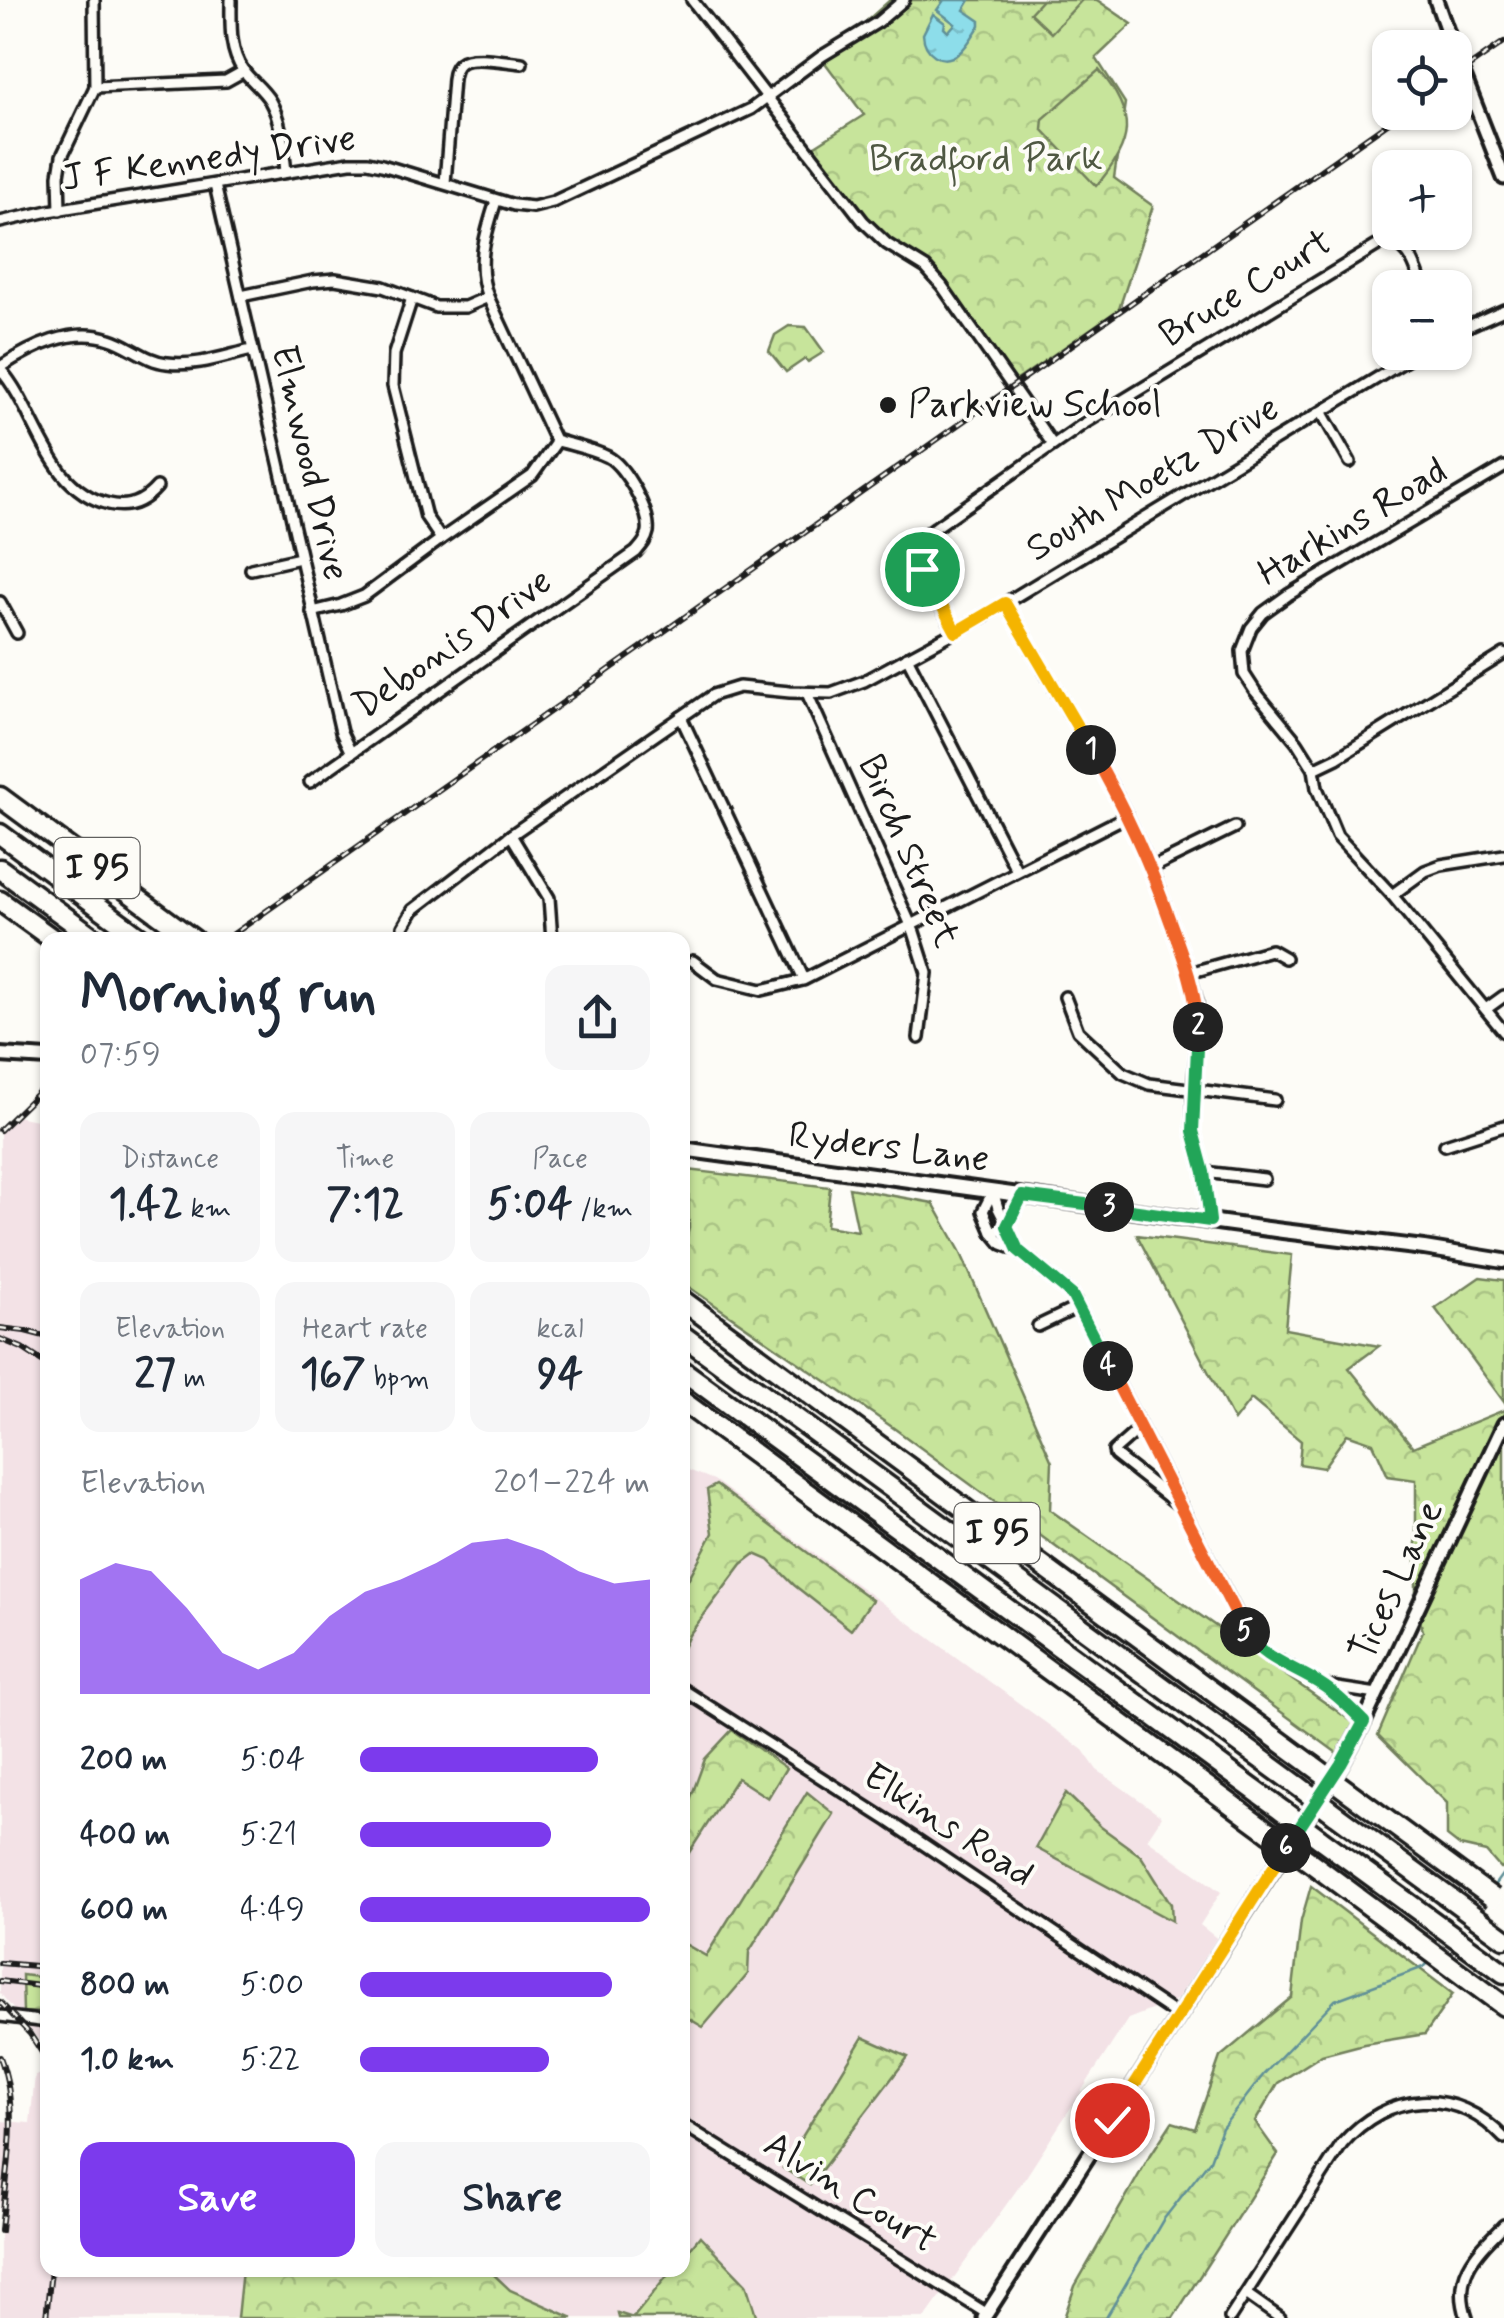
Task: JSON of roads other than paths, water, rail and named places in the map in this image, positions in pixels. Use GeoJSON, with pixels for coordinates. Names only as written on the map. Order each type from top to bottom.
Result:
{"type":"FeatureCollection","features":[{"type":"Feature","properties":{"kind":"highway","name":"I 95"},"geometry":{"type":"LineString","coordinates":[[0,797],[183,932]]}},
{"type":"Feature","properties":{"kind":"highway","name":"I 95"},"geometry":{"type":"LineString","coordinates":[[0,834],[133,932]]}},
{"type":"Feature","properties":{"kind":"highway","name":"I 95"},"geometry":{"type":"LineString","coordinates":[[0,868],[87,932]]}},
{"type":"Feature","properties":{"kind":"highway","name":"I 95"},"geometry":{"type":"LineString","coordinates":[[0,901],[43,932]]}},
{"type":"Feature","properties":{"kind":"highway","name":"I 95"},"geometry":{"type":"LineString","coordinates":[[690,1306],[1499,1902]]}},
{"type":"Feature","properties":{"kind":"highway","name":"I 95"},"geometry":{"type":"LineString","coordinates":[[690,1341],[1504,1938]]}},
{"type":"Feature","properties":{"kind":"highway","name":"I 95"},"geometry":{"type":"LineString","coordinates":[[690,1376],[1504,1973]]}},
{"type":"Feature","properties":{"kind":"highway","name":"I 95"},"geometry":{"type":"LineString","coordinates":[[690,1407],[1504,2006]]}},
{"type":"Feature","properties":{"kind":"main road"},"geometry":{"type":"LineString","coordinates":[[0,1055],[40,1058]]}},
{"type":"Feature","properties":{"kind":"main road","name":"Ryders Lane"},"geometry":{"type":"LineString","coordinates":[[690,1151],[1504,1261]]}},
{"type":"Feature","properties":{"kind":"street"},"geometry":{"type":"LineString","coordinates":[[60,210],[62,156],[96,87],[94,0]]}},
{"type":"Feature","properties":{"kind":"street"},"geometry":{"type":"LineString","coordinates":[[231,0],[232,41],[244,71],[260,87],[278,120],[286,171]]}},
{"type":"Feature","properties":{"kind":"street"},"geometry":{"type":"LineString","coordinates":[[692,0],[863,222],[887,244],[926,268],[942,286],[1053,445]]}},
{"type":"Feature","properties":{"kind":"street","name":"J F Kennedy Drive"},"geometry":{"type":"LineString","coordinates":[[0,222],[350,162],[368,162],[496,201],[532,207],[553,202],[751,109],[904,0]]}},
{"type":"Feature","properties":{"kind":"street"},"geometry":{"type":"LineString","coordinates":[[1436,0],[1447,30]]}},
{"type":"Feature","properties":{"kind":"street"},"geometry":{"type":"LineString","coordinates":[[444,183],[455,69],[470,58],[522,63]]}},
{"type":"Feature","properties":{"kind":"street"},"geometry":{"type":"LineString","coordinates":[[96,87],[226,81],[244,71]]}},
{"type":"Feature","properties":{"kind":"street"},"geometry":{"type":"LineString","coordinates":[[1472,96],[1504,178]]}},
{"type":"Feature","properties":{"kind":"street","name":"Elmwood Drive"},"geometry":{"type":"LineString","coordinates":[[215,185],[312,612],[341,732],[351,753]]}},
{"type":"Feature","properties":{"kind":"street"},"geometry":{"type":"LineString","coordinates":[[312,612],[364,596],[532,476],[557,441],[482,284],[484,238],[496,201]]}},
{"type":"Feature","properties":{"kind":"street","name":"Bruce Court"},"geometry":{"type":"LineString","coordinates":[[956,632],[922,569],[923,538],[1082,424],[1383,242],[1405,248],[1415,270]]}},
{"type":"Feature","properties":{"kind":"street"},"geometry":{"type":"LineString","coordinates":[[240,296],[335,279],[383,287],[436,307],[465,306],[488,297]]}},
{"type":"Feature","properties":{"kind":"street"},"geometry":{"type":"LineString","coordinates":[[412,298],[394,354],[394,386],[426,517],[441,538]]}},
{"type":"Feature","properties":{"kind":"street"},"geometry":{"type":"LineString","coordinates":[[1472,324],[1504,310]]}},
{"type":"Feature","properties":{"kind":"street"},"geometry":{"type":"LineString","coordinates":[[157,487],[135,504],[118,506],[85,495],[68,482],[55,464],[12,382],[0,368],[60,338],[80,336],[108,338],[146,358],[176,364],[252,350]]}},
{"type":"Feature","properties":{"kind":"street","name":"South Moetz Drive"},"geometry":{"type":"LineString","coordinates":[[403,927],[414,910],[511,834],[712,695],[739,687],[831,693],[864,681],[956,632],[1391,370]]}},
{"type":"Feature","properties":{"kind":"street"},"geometry":{"type":"LineString","coordinates":[[1322,413],[1350,462]]}},
{"type":"Feature","properties":{"kind":"street","name":"Debonis Drive"},"geometry":{"type":"LineString","coordinates":[[310,782],[645,543],[648,523],[632,485],[610,458],[557,441]]}},
{"type":"Feature","properties":{"kind":"street","name":"Harkins Road"},"geometry":{"type":"LineString","coordinates":[[1504,467],[1288,595],[1263,613],[1251,628],[1242,651],[1244,674],[1314,769],[1317,788],[1337,836],[1392,895],[1504,1032]]}},
{"type":"Feature","properties":{"kind":"street"},"geometry":{"type":"LineString","coordinates":[[251,569],[300,558]]}},
{"type":"Feature","properties":{"kind":"street"},"geometry":{"type":"LineString","coordinates":[[0,602],[17,633]]}},
{"type":"Feature","properties":{"kind":"street"},"geometry":{"type":"LineString","coordinates":[[1005,603],[1127,816],[1151,868],[1189,973],[1197,1002],[1198,1037],[1193,1131],[1204,1172],[1210,1221]]}},
{"type":"Feature","properties":{"kind":"street"},"geometry":{"type":"LineString","coordinates":[[1314,769],[1338,758],[1504,654]]}},
{"type":"Feature","properties":{"kind":"street"},"geometry":{"type":"LineString","coordinates":[[908,657],[1017,871]]}},
{"type":"Feature","properties":{"kind":"street","name":"Birch Street"},"geometry":{"type":"LineString","coordinates":[[806,692],[911,925],[927,974],[919,1038]]}},
{"type":"Feature","properties":{"kind":"street"},"geometry":{"type":"LineString","coordinates":[[682,717],[804,979]]}},
{"type":"Feature","properties":{"kind":"street"},"geometry":{"type":"LineString","coordinates":[[693,961],[717,980],[762,990],[804,979],[1127,816]]}},
{"type":"Feature","properties":{"kind":"street"},"geometry":{"type":"LineString","coordinates":[[1151,868],[1234,826]]}},
{"type":"Feature","properties":{"kind":"street"},"geometry":{"type":"LineString","coordinates":[[511,834],[549,898],[551,932]]}},
{"type":"Feature","properties":{"kind":"street"},"geometry":{"type":"LineString","coordinates":[[1392,895],[1425,870],[1441,864],[1504,855]]}},
{"type":"Feature","properties":{"kind":"street"},"geometry":{"type":"LineString","coordinates":[[1189,973],[1271,950],[1286,958]]}},
{"type":"Feature","properties":{"kind":"street"},"geometry":{"type":"LineString","coordinates":[[1486,1009],[1504,996]]}},
{"type":"Feature","properties":{"kind":"street"},"geometry":{"type":"LineString","coordinates":[[1065,997],[1078,1031],[1123,1073],[1149,1084],[1275,1100]]}},
{"type":"Feature","properties":{"kind":"street"},"geometry":{"type":"LineString","coordinates":[[1445,1145],[1504,1126]]}},
{"type":"Feature","properties":{"kind":"street"},"geometry":{"type":"LineString","coordinates":[[1204,1172],[1264,1179]]}},
{"type":"Feature","properties":{"kind":"street"},"geometry":{"type":"LineString","coordinates":[[993,1191],[1018,1250]]}},
{"type":"Feature","properties":{"kind":"street"},"geometry":{"type":"LineString","coordinates":[[993,1191],[984,1210],[992,1232],[1002,1244],[1018,1250],[1064,1287],[1078,1307],[1250,1640],[1324,1686],[1364,1722]]}},
{"type":"Feature","properties":{"kind":"street"},"geometry":{"type":"LineString","coordinates":[[992,1232],[1007,1226],[1022,1196]]}},
{"type":"Feature","properties":{"kind":"street"},"geometry":{"type":"LineString","coordinates":[[1038,1326],[1078,1307]]}},
{"type":"Feature","properties":{"kind":"street","name":"Tices Lane"},"geometry":{"type":"LineString","coordinates":[[985,2316],[1341,1764],[1504,1424]]}},
{"type":"Feature","properties":{"kind":"street"},"geometry":{"type":"LineString","coordinates":[[1140,1428],[1114,1455],[1178,1504]]}},
{"type":"Feature","properties":{"kind":"street"},"geometry":{"type":"LineString","coordinates":[[1324,1686],[1377,1694]]}},
{"type":"Feature","properties":{"kind":"street","name":"Elkins Road"},"geometry":{"type":"LineString","coordinates":[[690,1694],[1180,2016]]}},
{"type":"Feature","properties":{"kind":"street"},"geometry":{"type":"LineString","coordinates":[[0,2016],[40,2021]]}},
{"type":"Feature","properties":{"kind":"street"},"geometry":{"type":"LineString","coordinates":[[1230,2318],[1342,2144],[1365,2120],[1393,2105],[1434,2102],[1475,2115],[1504,2138]]}},
{"type":"Feature","properties":{"kind":"street","name":"Alvin Court"},"geometry":{"type":"LineString","coordinates":[[690,2129],[985,2316]]}},
{"type":"Feature","properties":{"kind":"street"},"geometry":{"type":"LineString","coordinates":[[1466,2318],[1462,2292],[1470,2263],[1504,2225]]}},
{"type":"Feature","properties":{"kind":"street"},"geometry":{"type":"LineString","coordinates":[[1246,2294],[1280,2318]]}},
{"type":"Feature","properties":{"kind":"water"},"geometry":{"type":"Polygon","coordinates":[[[944,0],[970,0],[964,10],[980,25],[959,53],[940,58],[930,52],[923,34],[933,14],[945,23],[948,32],[955,24],[937,10],[944,0]]]}},
{"type":"Feature","properties":{"kind":"waterway"},"geometry":{"type":"LineString","coordinates":[[1493,1887],[1504,1872]]}},
{"type":"Feature","properties":{"kind":"waterway"},"geometry":{"type":"LineString","coordinates":[[1106,2318],[1163,2220],[1210,2160],[1222,2128],[1264,2074],[1335,2000],[1424,1967],[1430,1961]]}},
{"type":"Feature","properties":{"kind":"railway"},"geometry":{"type":"LineString","coordinates":[[1472,64],[1504,42]]}},
{"type":"Feature","properties":{"kind":"railway"},"geometry":{"type":"LineString","coordinates":[[236,932],[1377,130]]}},
{"type":"Feature","properties":{"kind":"railway"},"geometry":{"type":"LineString","coordinates":[[0,1130],[40,1091]]}},
{"type":"Feature","properties":{"kind":"railway"},"geometry":{"type":"LineString","coordinates":[[0,1328],[40,1335]]}},
{"type":"Feature","properties":{"kind":"railway"},"geometry":{"type":"LineString","coordinates":[[0,1339],[40,1360]]}},
{"type":"Feature","properties":{"kind":"railway"},"geometry":{"type":"LineString","coordinates":[[0,1963],[40,1966]]}},
{"type":"Feature","properties":{"kind":"railway"},"geometry":{"type":"LineString","coordinates":[[0,1981],[40,1986]]}},
{"type":"Feature","properties":{"kind":"railway"},"geometry":{"type":"LineString","coordinates":[[0,2002],[40,2050]]}},
{"type":"Feature","properties":{"kind":"railway"},"geometry":{"type":"LineString","coordinates":[[0,2057],[11,2121],[1,2231]]}},
{"type":"Feature","properties":{"kind":"railway"},"geometry":{"type":"LineString","coordinates":[[46,2318],[50,2277]]}},
{"type":"Feature","properties":{"kind":"place","name":"Parkview School"},"geometry":{"type":"Point","coordinates":[888,405]}},
{"type":"Feature","properties":{"kind":"park label","name":"Bradford Park"},"geometry":{"type":"Point","coordinates":[986,159]}}]}
